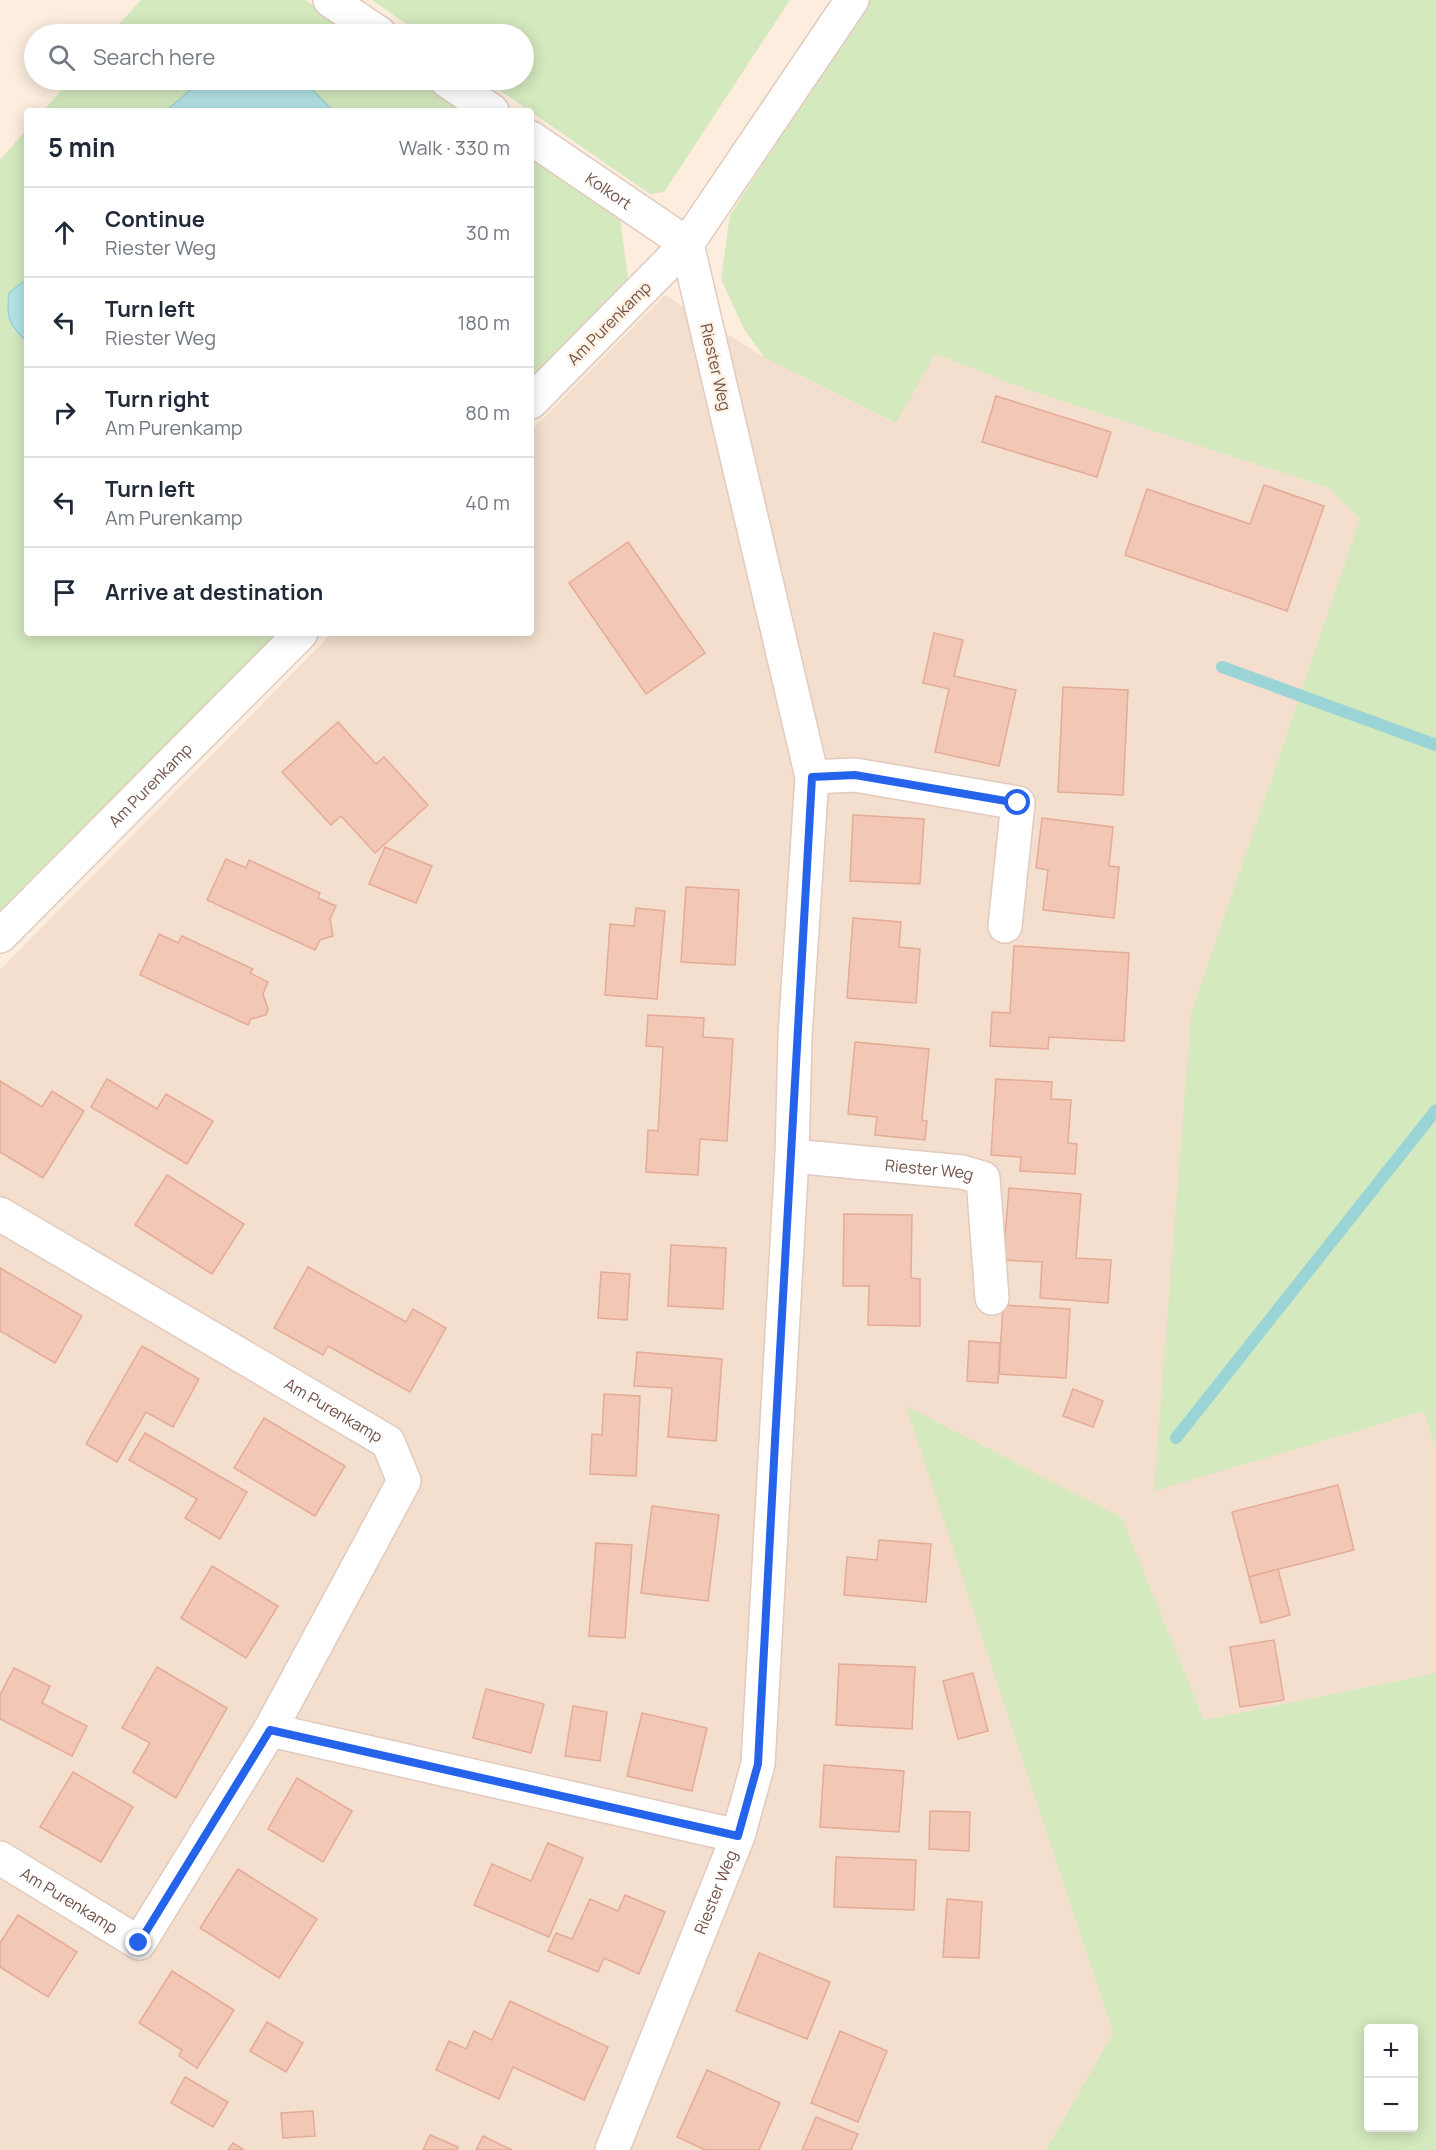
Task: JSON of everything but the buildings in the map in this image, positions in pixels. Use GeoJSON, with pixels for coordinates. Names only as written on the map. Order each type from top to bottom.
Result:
{"type":"FeatureCollection","features":[{"type":"Feature","properties":{"kind":"street"},"geometry":{"type":"LineString","coordinates":[[330,0],[365,24]]}},
{"type":"Feature","properties":{"kind":"street"},"geometry":{"type":"LineString","coordinates":[[687,244],[852,0]]}},
{"type":"Feature","properties":{"kind":"street"},"geometry":{"type":"LineString","coordinates":[[461,90],[488,108]]}},
{"type":"Feature","properties":{"kind":"street","name":"Kolkort"},"geometry":{"type":"LineString","coordinates":[[534,140],[687,244]]}},
{"type":"Feature","properties":{"kind":"street","name":"Am Purenkamp"},"geometry":{"type":"LineString","coordinates":[[534,399],[687,244]]}},
{"type":"Feature","properties":{"kind":"street","name":"Riester Weg"},"geometry":{"type":"LineString","coordinates":[[612,2150],[738,1836],[758,1764],[792,1156],[795,1036],[812,777],[687,244]]}},
{"type":"Feature","properties":{"kind":"street","name":"Am Purenkamp"},"geometry":{"type":"LineString","coordinates":[[0,936],[298,636]]}},
{"type":"Feature","properties":{"kind":"street"},"geometry":{"type":"LineString","coordinates":[[812,777],[855,775],[1018,803],[1005,926]]}},
{"type":"Feature","properties":{"kind":"street","name":"Riester Weg"},"geometry":{"type":"LineString","coordinates":[[792,1156],[962,1172],[983,1178],[992,1298]]}},
{"type":"Feature","properties":{"kind":"street","name":"Am Purenkamp"},"geometry":{"type":"LineString","coordinates":[[0,1214],[388,1442],[404,1481],[270,1730],[139,1943],[0,1858]]}},
{"type":"Feature","properties":{"kind":"street"},"geometry":{"type":"LineString","coordinates":[[270,1730],[738,1836]]}},
{"type":"Feature","properties":{"kind":"shaded area"},"geometry":{"type":"Polygon","coordinates":[[[665,295],[765,358],[895,423],[935,354],[1031,391],[1329,488],[1360,519],[1191,1014],[1155,1490],[1425,1411],[1436,1449],[1436,1673],[1204,1720],[1122,1518],[907,1407],[1113,2033],[1046,2150],[0,2150],[0,970],[329,636],[534,636],[534,428],[665,295]]]}},
{"type":"Feature","properties":{"kind":"green space"},"geometry":{"type":"Polygon","coordinates":[[[141,0],[305,0],[340,24],[119,24],[141,0]]]}},
{"type":"Feature","properties":{"kind":"green space"},"geometry":{"type":"Polygon","coordinates":[[[372,0],[790,0],[664,192],[650,194],[534,114],[534,108],[526,108],[499,90],[534,90],[534,24],[407,24],[372,0]]]}},
{"type":"Feature","properties":{"kind":"green space"},"geometry":{"type":"Polygon","coordinates":[[[869,0],[1436,0],[1436,1449],[1424,1411],[1154,1491],[1191,1014],[1360,519],[1329,488],[1031,391],[935,354],[896,423],[765,358],[744,329],[721,279],[730,215],[869,0]]]}},
{"type":"Feature","properties":{"kind":"green space"},"geometry":{"type":"Polygon","coordinates":[[[62,90],[190,90],[169,108],[46,108],[62,90]]]}},
{"type":"Feature","properties":{"kind":"green space"},"geometry":{"type":"Polygon","coordinates":[[[313,90],[435,90],[461,108],[330,108],[313,90]]]}},
{"type":"Feature","properties":{"kind":"green space"},"geometry":{"type":"Polygon","coordinates":[[[24,132],[24,281],[9,293],[13,330],[24,339],[24,636],[278,636],[0,912],[0,160],[24,132]]]}},
{"type":"Feature","properties":{"kind":"green space"},"geometry":{"type":"Polygon","coordinates":[[[534,158],[620,218],[629,285],[534,380],[534,158]]]}},
{"type":"Feature","properties":{"kind":"green space"},"geometry":{"type":"Polygon","coordinates":[[[906,1406],[1122,1518],[1204,1720],[1436,1673],[1436,2150],[1046,2150],[1113,2033],[906,1406]]]}},
{"type":"Feature","properties":{"kind":"water"},"geometry":{"type":"Polygon","coordinates":[[[190,90],[313,90],[330,108],[169,108],[190,90]]]}},
{"type":"Feature","properties":{"kind":"water"},"geometry":{"type":"Polygon","coordinates":[[[24,281],[24,338],[16,331],[10,320],[9,293],[24,281]]]}},
{"type":"Feature","properties":{"kind":"waterway"},"geometry":{"type":"LineString","coordinates":[[1222,667],[1436,745]]}},
{"type":"Feature","properties":{"kind":"waterway"},"geometry":{"type":"LineString","coordinates":[[1176,1438],[1436,1110]]}},
{"type":"Feature","properties":{"kind":"route"},"geometry":{"type":"LineString","coordinates":[[139,1943],[270,1730],[738,1836],[758,1764],[792,1156],[795,1036],[812,777],[855,775],[1018,803]]}}]}
